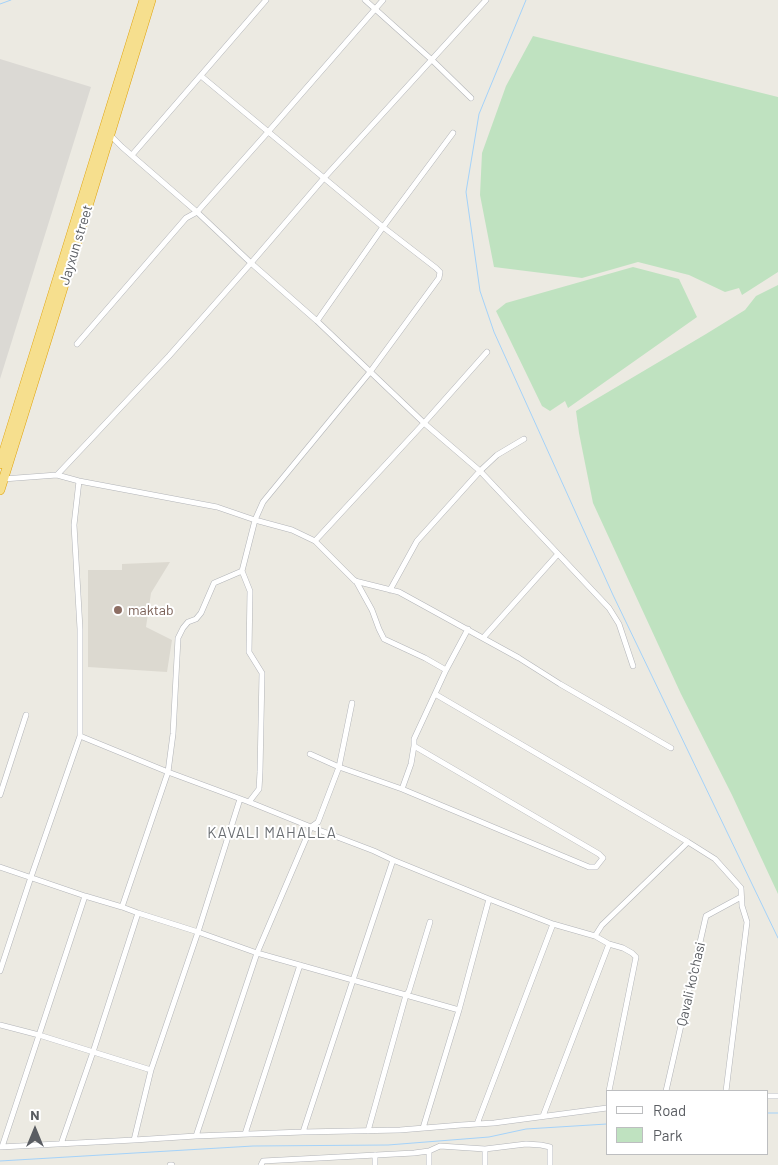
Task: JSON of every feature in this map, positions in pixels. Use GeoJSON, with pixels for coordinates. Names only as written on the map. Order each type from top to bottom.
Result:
{"type":"FeatureCollection","features":[{"type":"Feature","properties":{"kind":"highway","name":"Jayxun street"},"geometry":{"type":"LineString","coordinates":[[0,464],[144,0]]}},
{"type":"Feature","properties":{"kind":"highway","name":"Jayxun street"},"geometry":{"type":"LineString","coordinates":[[0,490],[151,0]]}},
{"type":"Feature","properties":{"kind":"street"},"geometry":{"type":"LineString","coordinates":[[132,155],[266,0]]}},
{"type":"Feature","properties":{"kind":"street"},"geometry":{"type":"LineString","coordinates":[[365,0],[471,98]]}},
{"type":"Feature","properties":{"kind":"street"},"geometry":{"type":"LineString","coordinates":[[77,344],[186,218],[197,212],[383,0]]}},
{"type":"Feature","properties":{"kind":"street"},"geometry":{"type":"LineString","coordinates":[[57,476],[169,356],[324,178],[486,0]]}},
{"type":"Feature","properties":{"kind":"street"},"geometry":{"type":"LineString","coordinates":[[201,76],[440,272],[435,284],[370,372],[262,502],[255,520],[242,571],[250,591],[249,652],[262,673],[259,789],[249,802]]}},
{"type":"Feature","properties":{"kind":"street"},"geometry":{"type":"LineString","coordinates":[[317,321],[383,227],[453,133]]}},
{"type":"Feature","properties":{"kind":"street"},"geometry":{"type":"LineString","coordinates":[[110,135],[317,321],[424,423],[480,471],[609,608],[618,624],[633,666]]}},
{"type":"Feature","properties":{"kind":"street"},"geometry":{"type":"LineString","coordinates":[[315,541],[424,423],[486,352]]}},
{"type":"Feature","properties":{"kind":"street"},"geometry":{"type":"LineString","coordinates":[[390,590],[416,541],[480,471],[498,455],[524,439]]}},
{"type":"Feature","properties":{"kind":"street"},"geometry":{"type":"LineString","coordinates":[[2,479],[57,476],[216,507],[292,530],[315,541],[355,581],[372,610],[384,639],[446,670]]}},
{"type":"Feature","properties":{"kind":"street"},"geometry":{"type":"LineString","coordinates":[[0,971],[80,736],[80,629],[74,525],[79,481]]}},
{"type":"Feature","properties":{"kind":"street"},"geometry":{"type":"LineString","coordinates":[[483,638],[558,554]]}},
{"type":"Feature","properties":{"kind":"street"},"geometry":{"type":"LineString","coordinates":[[122,907],[168,772],[174,734],[178,638],[182,628],[201,614],[214,583],[242,571]]}},
{"type":"Feature","properties":{"kind":"street"},"geometry":{"type":"LineString","coordinates":[[355,581],[400,592],[483,638],[671,748]]}},
{"type":"Feature","properties":{"kind":"street"},"geometry":{"type":"LineString","coordinates":[[402,789],[411,764],[414,739],[446,670],[468,630]]}},
{"type":"Feature","properties":{"kind":"street"},"geometry":{"type":"LineString","coordinates":[[435,694],[715,859],[741,888],[741,897],[747,922],[726,1090]]}},
{"type":"Feature","properties":{"kind":"street"},"geometry":{"type":"LineString","coordinates":[[196,1136],[257,953],[311,827],[318,822],[339,767],[352,703]]}},
{"type":"Feature","properties":{"kind":"street"},"geometry":{"type":"LineString","coordinates":[[0,795],[26,715]]}},
{"type":"Feature","properties":{"kind":"street"},"geometry":{"type":"LineString","coordinates":[[80,736],[374,851],[553,924],[595,936],[632,953],[636,958],[609,1090]]}},
{"type":"Feature","properties":{"kind":"street"},"geometry":{"type":"LineString","coordinates":[[310,754],[339,767],[402,789],[589,867],[596,867],[603,858],[414,746]]}},
{"type":"Feature","properties":{"kind":"street"},"geometry":{"type":"LineString","coordinates":[[134,1140],[151,1070],[198,932],[240,798]]}},
{"type":"Feature","properties":{"kind":"street"},"geometry":{"type":"LineString","coordinates":[[595,936],[602,925],[688,842]]}},
{"type":"Feature","properties":{"kind":"street"},"geometry":{"type":"LineString","coordinates":[[303,1132],[393,860]]}},
{"type":"Feature","properties":{"kind":"street"},"geometry":{"type":"LineString","coordinates":[[0,867],[257,953],[459,1010]]}},
{"type":"Feature","properties":{"kind":"street"},"geometry":{"type":"LineString","coordinates":[[85,896],[1,1147],[196,1136],[423,1128],[494,1123],[606,1106]]}},
{"type":"Feature","properties":{"kind":"street","name":"Qavali ko'chasi"},"geometry":{"type":"LineString","coordinates":[[666,1090],[706,916],[741,897]]}},
{"type":"Feature","properties":{"kind":"street"},"geometry":{"type":"LineString","coordinates":[[423,1128],[459,1010],[489,899]]}},
{"type":"Feature","properties":{"kind":"street"},"geometry":{"type":"LineString","coordinates":[[61,1144],[138,913]]}},
{"type":"Feature","properties":{"kind":"street"},"geometry":{"type":"LineString","coordinates":[[368,1131],[406,995],[409,991],[430,922]]}},
{"type":"Feature","properties":{"kind":"street"},"geometry":{"type":"LineString","coordinates":[[477,1124],[553,924]]}},
{"type":"Feature","properties":{"kind":"street"},"geometry":{"type":"LineString","coordinates":[[542,1116],[609,944]]}},
{"type":"Feature","properties":{"kind":"street"},"geometry":{"type":"LineString","coordinates":[[245,1134],[300,965]]}},
{"type":"Feature","properties":{"kind":"street"},"geometry":{"type":"LineString","coordinates":[[0,1025],[39,1035],[151,1070]]}},
{"type":"Feature","properties":{"kind":"street"},"geometry":{"type":"LineString","coordinates":[[261,1165],[263,1160],[429,1152],[440,1146],[485,1150],[526,1144],[550,1147],[550,1165]]}},
{"type":"Feature","properties":{"kind":"street"},"geometry":{"type":"LineString","coordinates":[[485,1150],[485,1165]]}},
{"type":"Feature","properties":{"kind":"street"},"geometry":{"type":"LineString","coordinates":[[429,1152],[429,1165]]}},
{"type":"Feature","properties":{"kind":"street"},"geometry":{"type":"LineString","coordinates":[[375,1155],[375,1165]]}},
{"type":"Feature","properties":{"kind":"street"},"geometry":{"type":"LineString","coordinates":[[316,1158],[317,1165]]}},
{"type":"Feature","properties":{"kind":"shaded area"},"geometry":{"type":"Polygon","coordinates":[[[0,59],[91,87],[0,379],[0,59]]]}},
{"type":"Feature","properties":{"kind":"shaded area","name":"maktab"},"geometry":{"type":"Polygon","coordinates":[[[170,562],[151,593],[146,627],[172,640],[167,672],[88,667],[88,570],[122,570],[122,564],[170,562]]]}},
{"type":"Feature","properties":{"kind":"green space"},"geometry":{"type":"Polygon","coordinates":[[[533,36],[778,97],[778,272],[742,295],[739,288],[725,292],[689,275],[638,262],[582,278],[494,267],[480,195],[482,153],[506,86],[533,36]]]}},
{"type":"Feature","properties":{"kind":"green space"},"geometry":{"type":"Polygon","coordinates":[[[633,267],[679,279],[697,317],[568,408],[565,401],[550,411],[542,406],[496,311],[506,303],[633,267]]]}},
{"type":"Feature","properties":{"kind":"green space"},"geometry":{"type":"Polygon","coordinates":[[[778,285],[778,894],[732,795],[681,694],[593,503],[576,411],[745,310],[756,296],[778,285]]]}},
{"type":"Feature","properties":{"kind":"waterway"},"geometry":{"type":"LineString","coordinates":[[0,4],[11,0]]}},
{"type":"Feature","properties":{"kind":"waterway"},"geometry":{"type":"LineString","coordinates":[[526,0],[479,114],[466,192],[480,291],[494,332],[613,595],[778,938]]}},
{"type":"Feature","properties":{"kind":"waterway"},"geometry":{"type":"LineString","coordinates":[[768,1113],[778,1113]]}},
{"type":"Feature","properties":{"kind":"waterway"},"geometry":{"type":"LineString","coordinates":[[0,1161],[253,1146],[388,1145],[489,1137],[526,1129],[606,1124]]}},
{"type":"Feature","properties":{"kind":"place","name":"maktab"},"geometry":{"type":"Point","coordinates":[118,610]}},
{"type":"Feature","properties":{"kind":"district","name":"KAVALI MAHALLA"},"geometry":{"type":"Point","coordinates":[272,833]}}]}
